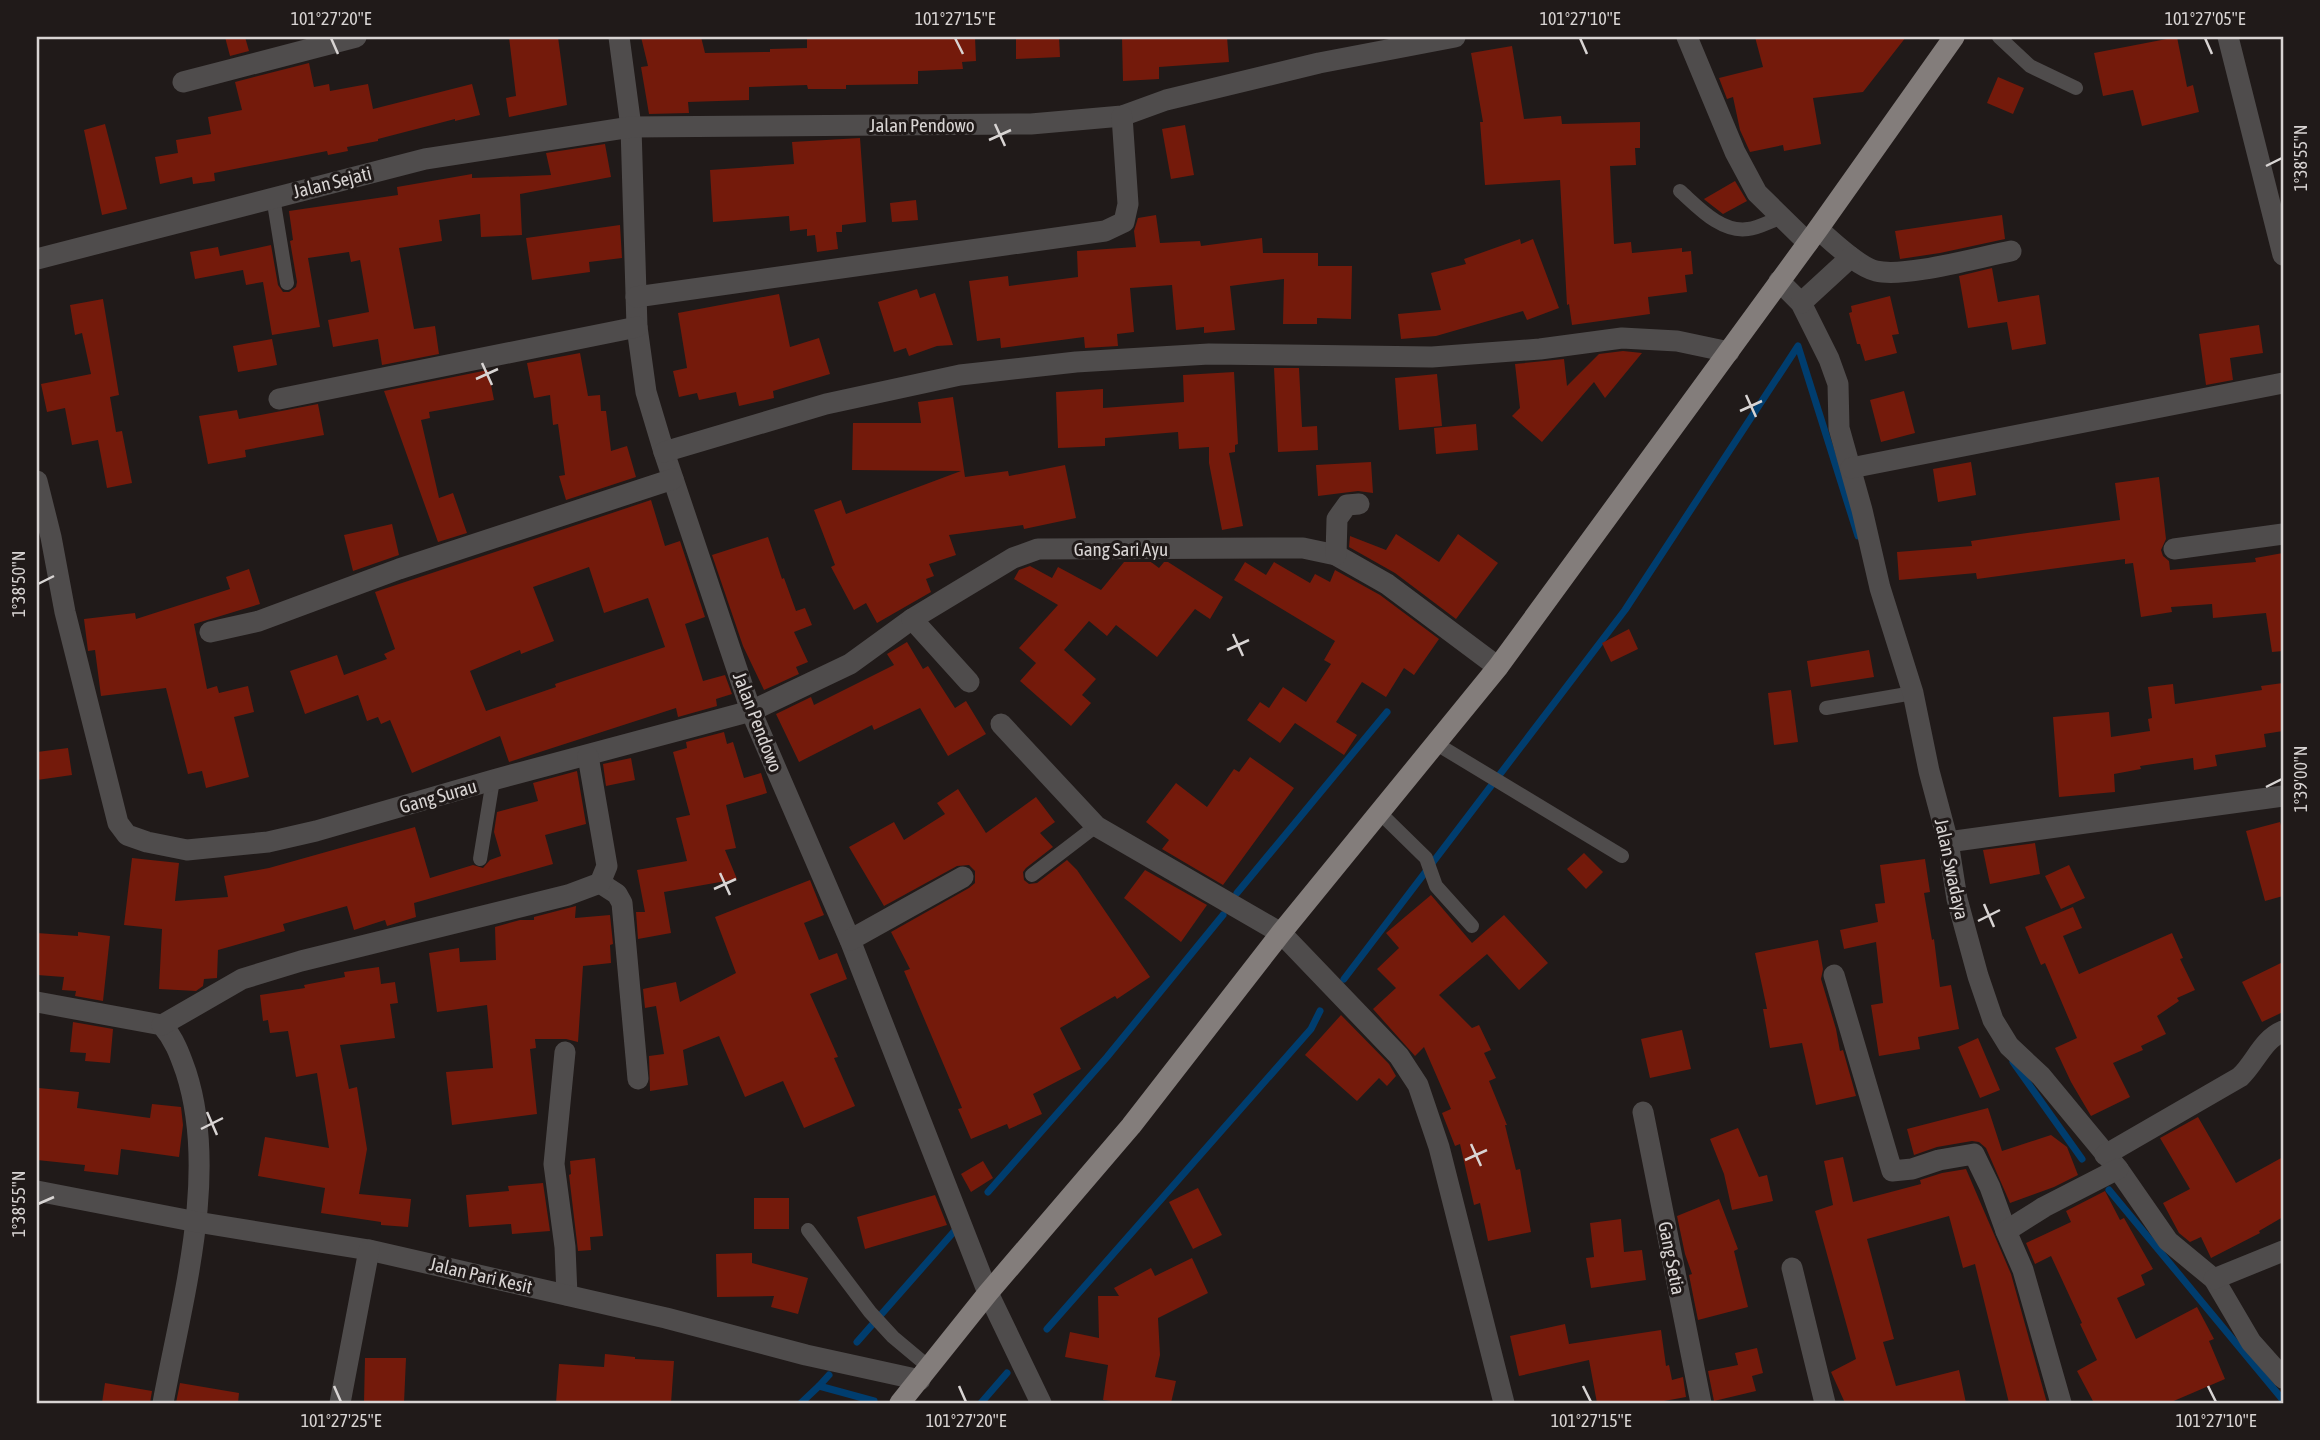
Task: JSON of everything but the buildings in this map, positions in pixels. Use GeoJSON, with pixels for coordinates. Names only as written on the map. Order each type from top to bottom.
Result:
{"type":"FeatureCollection","features":[{"type":"Feature","properties":{"kind":"main road"},"geometry":{"type":"LineString","coordinates":[[900,1403],[988,1293],[1131,1126],[1281,933],[1498,667],[1813,236],[1954,37]]}},
{"type":"Feature","properties":{"kind":"street"},"geometry":{"type":"LineString","coordinates":[[183,82],[356,37]]}},
{"type":"Feature","properties":{"kind":"street","name":"Jalan Pendowo"},"geometry":{"type":"LineString","coordinates":[[619,37],[631,127],[637,327],[646,392],[664,452],[751,710],[850,940],[988,1293],[1041,1403]]}},
{"type":"Feature","properties":{"kind":"street","name":"Jalan Pendowo"},"geometry":{"type":"LineString","coordinates":[[631,127],[1031,124],[1122,116],[1166,100],[1306,66],[1455,37]]}},
{"type":"Feature","properties":{"kind":"street"},"geometry":{"type":"LineString","coordinates":[[1687,37],[1735,152],[1757,193],[1780,218],[1874,271],[1915,270],[2011,251]]}},
{"type":"Feature","properties":{"kind":"street"},"geometry":{"type":"LineString","coordinates":[[2228,37],[2283,255]]}},
{"type":"Feature","properties":{"kind":"street"},"geometry":{"type":"LineString","coordinates":[[636,298],[1105,231],[1124,222],[1128,204],[1122,116]]}},
{"type":"Feature","properties":{"kind":"street","name":"Jalan Sejati"},"geometry":{"type":"LineString","coordinates":[[37,259],[425,159],[631,127]]}},
{"type":"Feature","properties":{"kind":"street"},"geometry":{"type":"LineString","coordinates":[[1801,303],[1851,257]]}},
{"type":"Feature","properties":{"kind":"street","name":"Jalan Swadaya"},"geometry":{"type":"LineString","coordinates":[[1779,281],[1801,303],[1829,359],[1838,384],[1839,428],[1948,842],[1957,899],[1993,1020],[2009,1046],[2041,1076],[2111,1162],[2168,1241],[2214,1279],[2250,1342],[2283,1378]]}},
{"type":"Feature","properties":{"kind":"street"},"geometry":{"type":"LineString","coordinates":[[279,399],[637,327]]}},
{"type":"Feature","properties":{"kind":"street"},"geometry":{"type":"LineString","coordinates":[[664,452],[826,404],[947,377],[1076,362],[1209,354],[1432,357],[1540,349],[1622,338],[1677,341],[1729,352]]}},
{"type":"Feature","properties":{"kind":"street"},"geometry":{"type":"LineString","coordinates":[[1851,468],[2283,383]]}},
{"type":"Feature","properties":{"kind":"street"},"geometry":{"type":"LineString","coordinates":[[210,632],[259,621],[399,569],[673,479]]}},
{"type":"Feature","properties":{"kind":"street","name":"Gang Surau"},"geometry":{"type":"LineString","coordinates":[[37,481],[65,612],[118,824],[127,835],[147,842],[187,849],[268,842],[751,710]]}},
{"type":"Feature","properties":{"kind":"street"},"geometry":{"type":"LineString","coordinates":[[1336,555],[1337,519],[1347,505],[1359,504]]}},
{"type":"Feature","properties":{"kind":"street"},"geometry":{"type":"LineString","coordinates":[[2174,549],[2283,534]]}},
{"type":"Feature","properties":{"kind":"street","name":"Gang Sari Ayu"},"geometry":{"type":"LineString","coordinates":[[751,710],[850,664],[912,620],[1013,558],[1038,549],[1303,548],[1336,555],[1387,584],[1498,667]]}},
{"type":"Feature","properties":{"kind":"street"},"geometry":{"type":"LineString","coordinates":[[912,620],[969,682]]}},
{"type":"Feature","properties":{"kind":"street"},"geometry":{"type":"LineString","coordinates":[[1001,724],[1096,826],[1281,933],[1399,1056],[1418,1086],[1439,1147],[1504,1403]]}},
{"type":"Feature","properties":{"kind":"street"},"geometry":{"type":"LineString","coordinates":[[162,1026],[242,979],[301,961],[568,895],[600,883],[607,866],[588,756]]}},
{"type":"Feature","properties":{"kind":"street"},"geometry":{"type":"LineString","coordinates":[[1948,842],[2283,796]]}},
{"type":"Feature","properties":{"kind":"street"},"geometry":{"type":"LineString","coordinates":[[850,940],[962,877]]}},
{"type":"Feature","properties":{"kind":"street"},"geometry":{"type":"LineString","coordinates":[[600,883],[617,894],[622,903],[638,1079]]}},
{"type":"Feature","properties":{"kind":"street"},"geometry":{"type":"LineString","coordinates":[[1835,975],[1892,1171],[1912,1169],[1939,1160],[1974,1154],[1990,1186],[2023,1270],[2061,1403]]}},
{"type":"Feature","properties":{"kind":"street"},"geometry":{"type":"LineString","coordinates":[[37,1002],[162,1026],[172,1036],[192,1091],[200,1134],[197,1222],[163,1403]]}},
{"type":"Feature","properties":{"kind":"street"},"geometry":{"type":"LineString","coordinates":[[2006,1231],[2240,1077],[2250,1067],[2263,1045],[2283,1031]]}},
{"type":"Feature","properties":{"kind":"street"},"geometry":{"type":"LineString","coordinates":[[565,1052],[554,1164],[565,1247],[567,1295]]}},
{"type":"Feature","properties":{"kind":"street","name":"Gang Setia"},"geometry":{"type":"LineString","coordinates":[[1643,1112],[1701,1403]]}},
{"type":"Feature","properties":{"kind":"street","name":"Jalan Pari Kesit"},"geometry":{"type":"LineString","coordinates":[[37,1191],[197,1222],[369,1250],[666,1318],[806,1355],[925,1374]]}},
{"type":"Feature","properties":{"kind":"street"},"geometry":{"type":"LineString","coordinates":[[340,1403],[369,1250]]}},
{"type":"Feature","properties":{"kind":"street"},"geometry":{"type":"LineString","coordinates":[[2214,1279],[2283,1251]]}},
{"type":"Feature","properties":{"kind":"street"},"geometry":{"type":"LineString","coordinates":[[1792,1268],[1825,1403]]}},
{"type":"Feature","properties":{"kind":"lane"},"geometry":{"type":"LineString","coordinates":[[1998,37],[2031,66],[2076,88]]}},
{"type":"Feature","properties":{"kind":"lane"},"geometry":{"type":"LineString","coordinates":[[1679,191],[1718,223],[1734,229],[1748,229],[1780,218]]}},
{"type":"Feature","properties":{"kind":"lane"},"geometry":{"type":"LineString","coordinates":[[273,197],[287,283]]}},
{"type":"Feature","properties":{"kind":"lane"},"geometry":{"type":"LineString","coordinates":[[1826,708],[1910,693]]}},
{"type":"Feature","properties":{"kind":"lane"},"geometry":{"type":"LineString","coordinates":[[1435,743],[1622,856]]}},
{"type":"Feature","properties":{"kind":"lane"},"geometry":{"type":"LineString","coordinates":[[480,859],[493,780]]}},
{"type":"Feature","properties":{"kind":"lane"},"geometry":{"type":"LineString","coordinates":[[1379,813],[1426,858],[1436,886],[1472,926]]}},
{"type":"Feature","properties":{"kind":"lane"},"geometry":{"type":"LineString","coordinates":[[1032,875],[1096,826]]}},
{"type":"Feature","properties":{"kind":"lane"},"geometry":{"type":"LineString","coordinates":[[808,1230],[870,1311],[925,1374]]}},
{"type":"Feature","properties":{"kind":"waterway"},"geometry":{"type":"LineString","coordinates":[[1344,979],[1625,610],[1798,346],[1858,536]]}},
{"type":"Feature","properties":{"kind":"waterway"},"geometry":{"type":"LineString","coordinates":[[1237,893],[1387,712]]}},
{"type":"Feature","properties":{"kind":"waterway"},"geometry":{"type":"LineString","coordinates":[[988,1192],[1107,1057],[1223,915]]}},
{"type":"Feature","properties":{"kind":"waterway"},"geometry":{"type":"LineString","coordinates":[[1047,1329],[1311,1029],[1320,1011]]}},
{"type":"Feature","properties":{"kind":"waterway"},"geometry":{"type":"LineString","coordinates":[[2013,1062],[2082,1159]]}},
{"type":"Feature","properties":{"kind":"waterway"},"geometry":{"type":"LineString","coordinates":[[2109,1190],[2283,1400]]}},
{"type":"Feature","properties":{"kind":"waterway"},"geometry":{"type":"LineString","coordinates":[[857,1342],[958,1227]]}},
{"type":"Feature","properties":{"kind":"waterway"},"geometry":{"type":"LineString","coordinates":[[981,1403],[1007,1373]]}},
{"type":"Feature","properties":{"kind":"waterway"},"geometry":{"type":"LineString","coordinates":[[819,1386],[829,1375]]}},
{"type":"Feature","properties":{"kind":"waterway"},"geometry":{"type":"LineString","coordinates":[[801,1403],[819,1386],[874,1401]]}}]}
